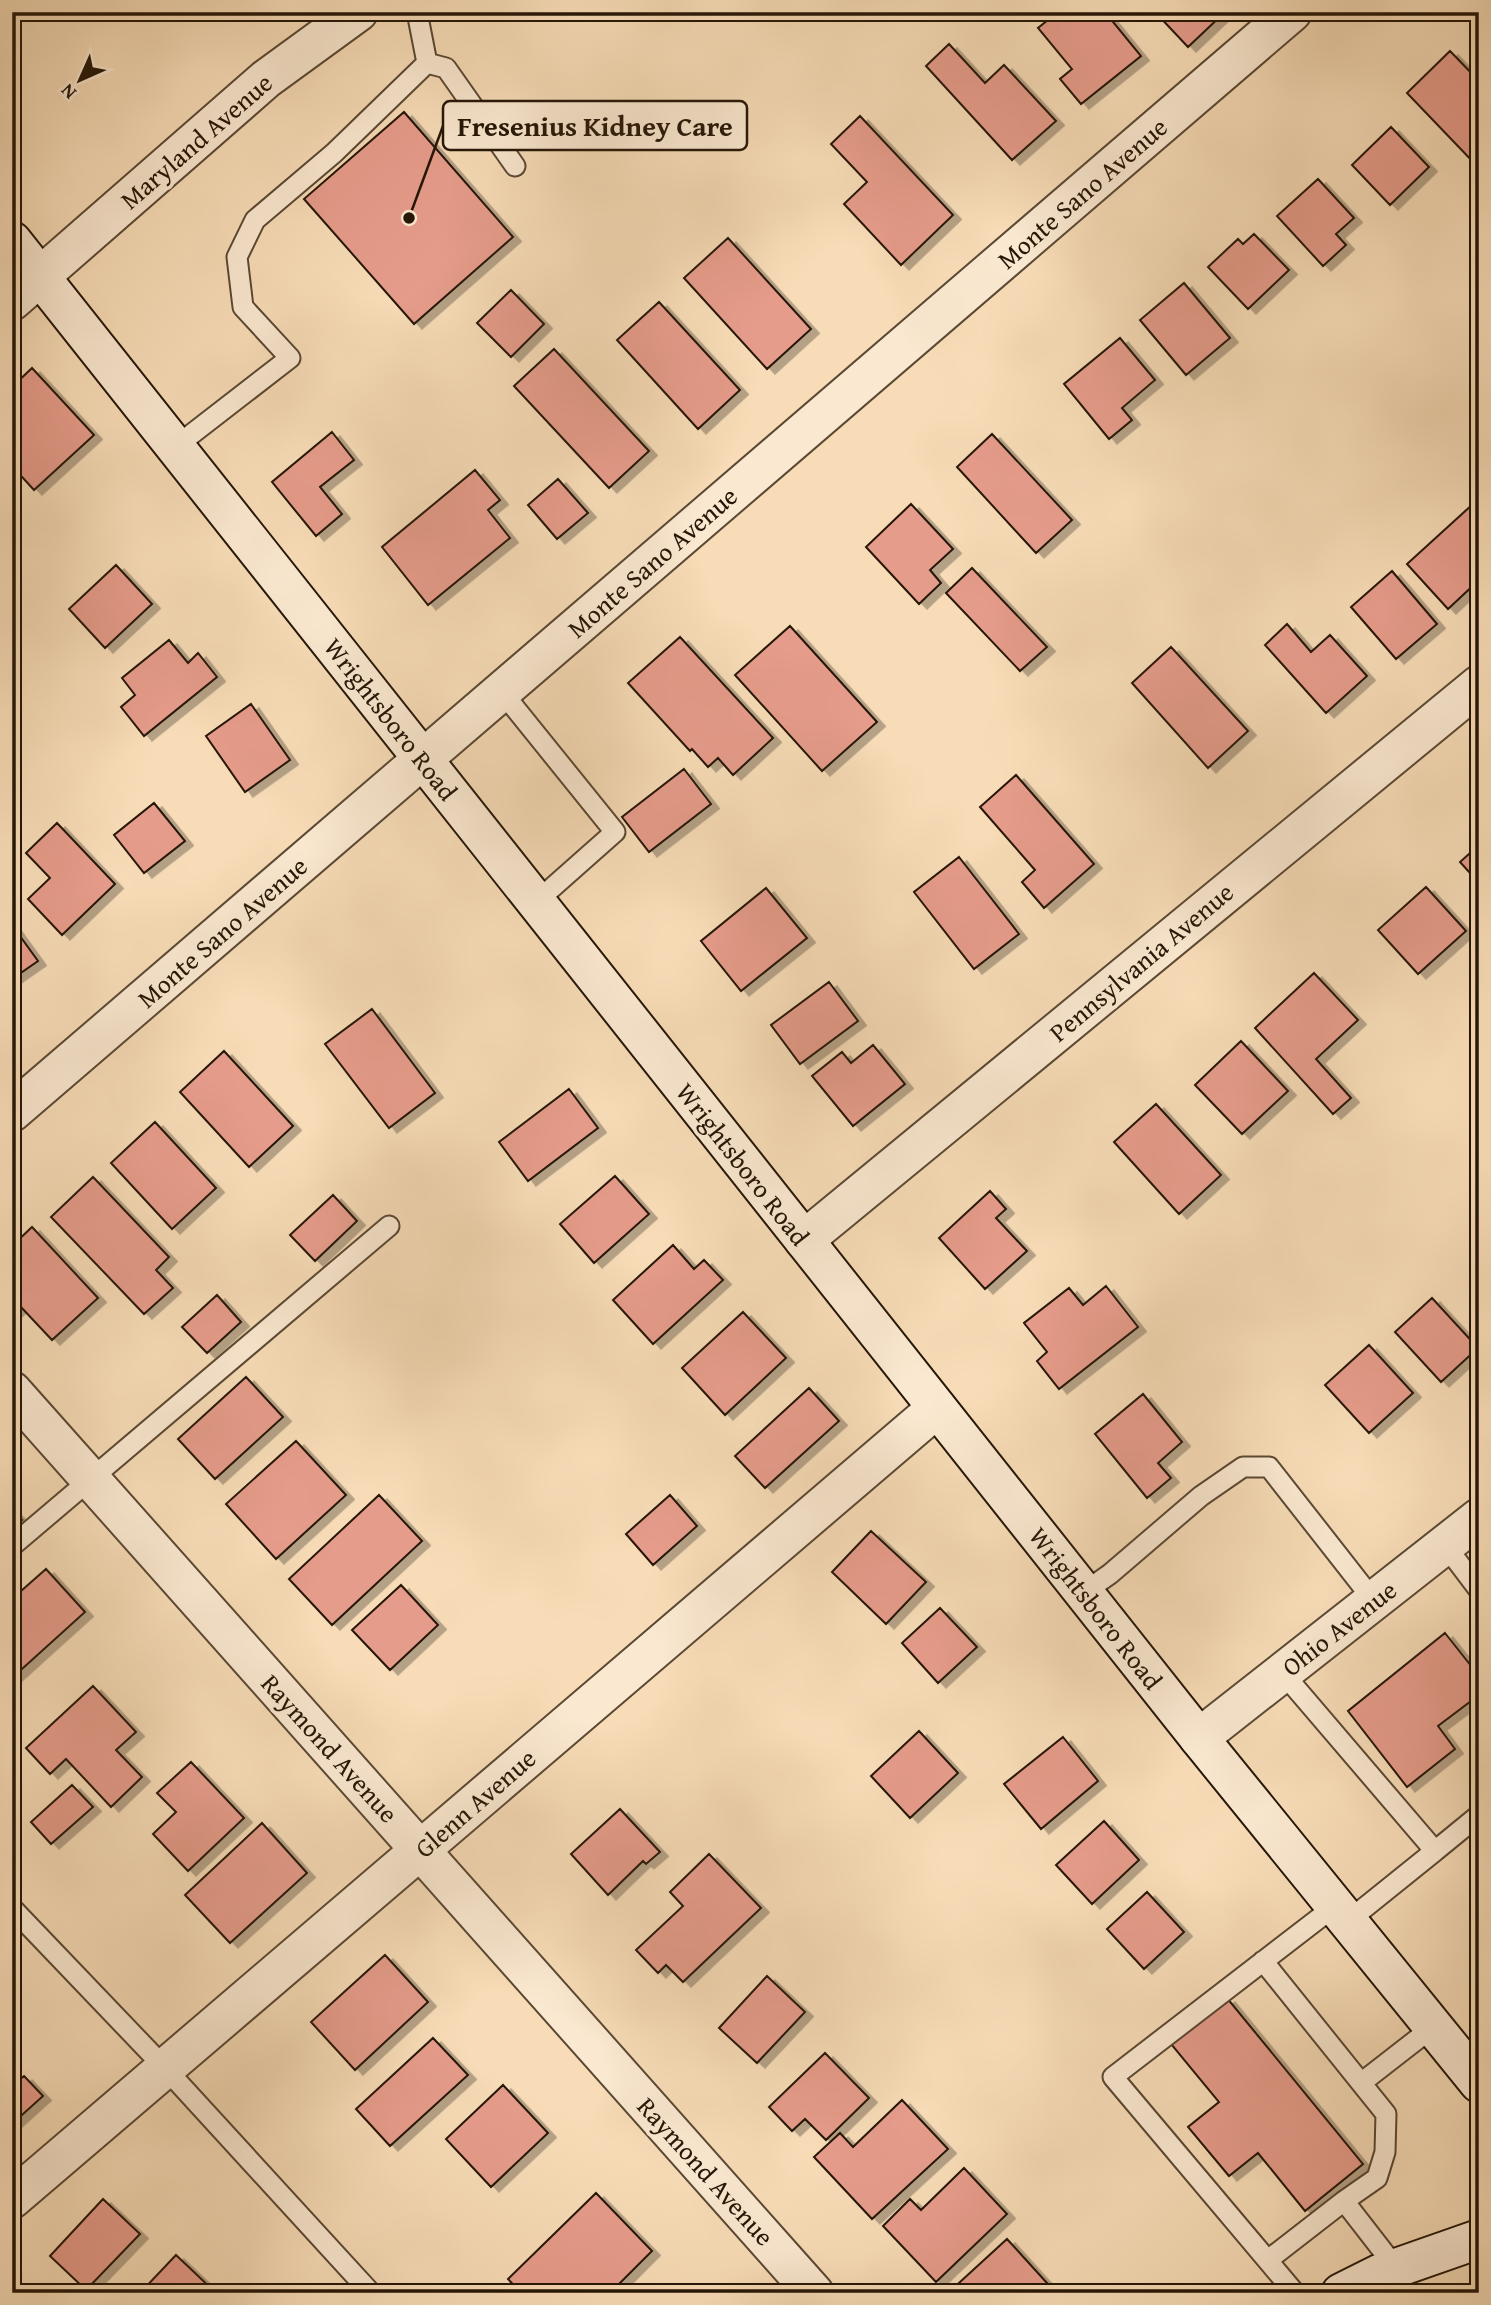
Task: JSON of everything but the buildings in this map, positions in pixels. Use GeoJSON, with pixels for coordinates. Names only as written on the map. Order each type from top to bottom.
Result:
{"type":"FeatureCollection","features":[{"type":"Feature","properties":{"kind":"street","name":"Monte Sano Avenue"},"geometry":{"type":"LineString","coordinates":[[12,1112],[1292,12]]}},
{"type":"Feature","properties":{"kind":"street","name":"Maryland Avenue"},"geometry":{"type":"LineString","coordinates":[[26,289],[266,79],[342,17]]}},
{"type":"Feature","properties":{"kind":"street","name":"Wrightsboro Road"},"geometry":{"type":"LineString","coordinates":[[12,241],[26,289],[175,447],[1199,1738],[1479,2083]]}},
{"type":"Feature","properties":{"kind":"street","name":"Pennsylvania Avenue"},"geometry":{"type":"LineString","coordinates":[[804,1240],[1479,685]]}},
{"type":"Feature","properties":{"kind":"street","name":"Raymond Avenue"},"geometry":{"type":"LineString","coordinates":[[12,1391],[814,2293]]}},
{"type":"Feature","properties":{"kind":"street","name":"Glenn Avenue"},"geometry":{"type":"LineString","coordinates":[[12,2199],[937,1408]]}},
{"type":"Feature","properties":{"kind":"street","name":"Ohio Avenue"},"geometry":{"type":"LineString","coordinates":[[1199,1738],[1479,1518]]}},
{"type":"Feature","properties":{"kind":"street"},"geometry":{"type":"LineString","coordinates":[[1341,2293],[1396,2268],[1479,2239]]}},
{"type":"Feature","properties":{"kind":"lane"},"geometry":{"type":"LineString","coordinates":[[417,12],[427,63]]}},
{"type":"Feature","properties":{"kind":"lane"},"geometry":{"type":"LineString","coordinates":[[427,63],[446,68],[515,166]]}},
{"type":"Feature","properties":{"kind":"lane"},"geometry":{"type":"LineString","coordinates":[[175,447],[290,358],[243,306],[237,257],[255,220],[334,153],[427,63]]}},
{"type":"Feature","properties":{"kind":"lane"},"geometry":{"type":"LineString","coordinates":[[502,691],[615,832],[536,902]]}},
{"type":"Feature","properties":{"kind":"lane"},"geometry":{"type":"LineString","coordinates":[[12,1546],[389,1226]]}},
{"type":"Feature","properties":{"kind":"lane"},"geometry":{"type":"LineString","coordinates":[[1083,1592],[1111,1574],[1201,1496],[1243,1467],[1269,1467],[1374,1601]]}},
{"type":"Feature","properties":{"kind":"lane"},"geometry":{"type":"LineString","coordinates":[[1445,1545],[1479,1590]]}},
{"type":"Feature","properties":{"kind":"lane"},"geometry":{"type":"LineString","coordinates":[[1282,1672],[1435,1851]]}},
{"type":"Feature","properties":{"kind":"lane"},"geometry":{"type":"LineString","coordinates":[[1294,2293],[1113,2077],[1263,1961],[1435,1851],[1479,1815]]}},
{"type":"Feature","properties":{"kind":"lane"},"geometry":{"type":"LineString","coordinates":[[12,1908],[165,2068],[371,2293]]}},
{"type":"Feature","properties":{"kind":"lane"},"geometry":{"type":"LineString","coordinates":[[1263,1961],[1387,2114],[1385,2152],[1377,2178],[1268,2260]]}},
{"type":"Feature","properties":{"kind":"lane"},"geometry":{"type":"LineString","coordinates":[[1361,2083],[1433,2027]]}},
{"type":"Feature","properties":{"kind":"lane"},"geometry":{"type":"LineString","coordinates":[[1344,2201],[1396,2268]]}},
{"type":"Feature","properties":{"kind":"place","name":"Fresenius Kidney Care"},"geometry":{"type":"Point","coordinates":[409,218]}}]}
